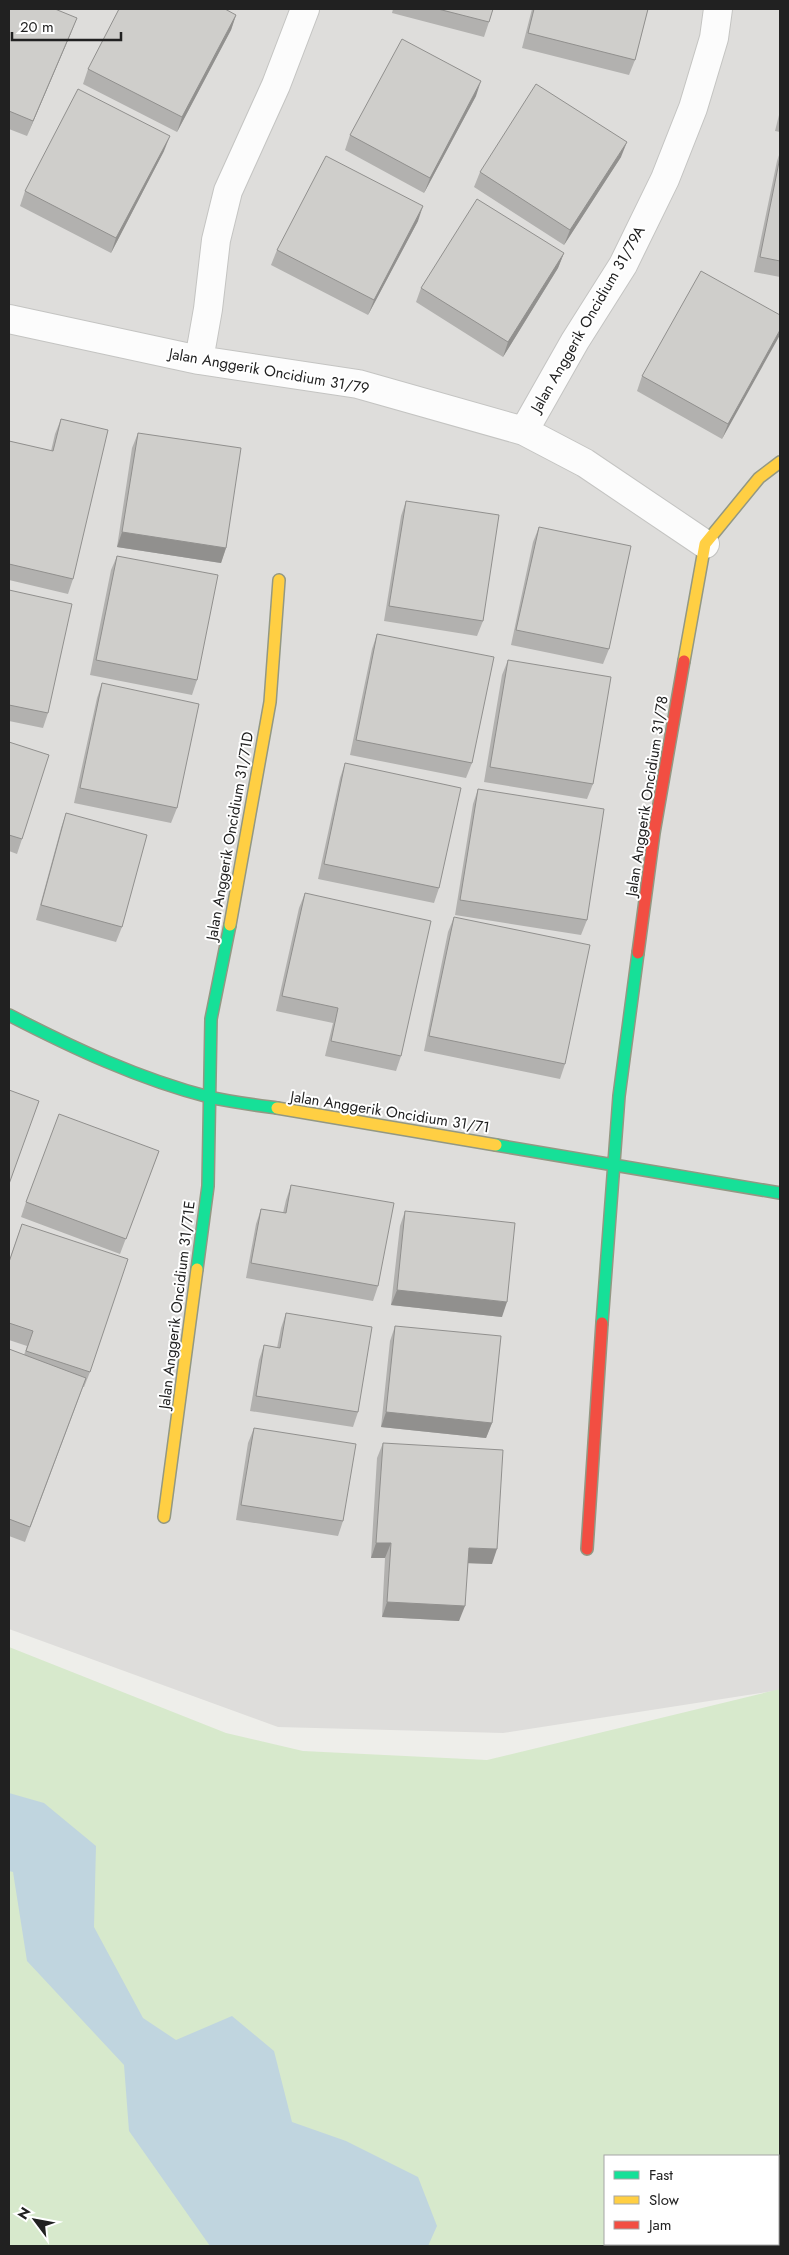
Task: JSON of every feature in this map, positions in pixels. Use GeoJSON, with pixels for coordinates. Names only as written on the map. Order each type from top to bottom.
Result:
{"type":"FeatureCollection","features":[{"type":"Feature","properties":{"kind":"street"},"geometry":{"type":"LineString","coordinates":[[199,360],[208,309],[216,240],[228,191],[276,85],[304,9]]}},
{"type":"Feature","properties":{"kind":"street","name":"Jalan Anggerik Oncidium 31/79A"},"geometry":{"type":"LineString","coordinates":[[524,431],[575,341],[623,265],[665,179],[693,108],[714,38],[718,9]]}},
{"type":"Feature","properties":{"kind":"street","name":"Jalan Anggerik Oncidium 31/79"},"geometry":{"type":"LineString","coordinates":[[9,319],[199,360],[358,384],[524,431],[585,463],[706,544]]}},
{"type":"Feature","properties":{"kind":"street","name":"Jalan Anggerik Oncidium 31/78"},"geometry":{"type":"LineString","coordinates":[[587,1549],[619,1096],[654,833],[706,544],[759,478],[780,462]]}},
{"type":"Feature","properties":{"kind":"street","name":"Jalan Anggerik Oncidium 31/71D"},"geometry":{"type":"LineString","coordinates":[[210,1097],[211,1019],[241,867],[270,702],[279,580]]}},
{"type":"Feature","properties":{"kind":"street","name":"Jalan Anggerik Oncidium 31/71"},"geometry":{"type":"LineString","coordinates":[[9,1015],[62,1042],[136,1073],[210,1097],[780,1193]]}},
{"type":"Feature","properties":{"kind":"street","name":"Jalan Anggerik Oncidium 31/71E"},"geometry":{"type":"LineString","coordinates":[[164,1517],[208,1186],[210,1097]]}},
{"type":"Feature","properties":{"kind":"shaded area"},"geometry":{"type":"Polygon","coordinates":[[[9,9],[780,9],[780,1690],[503,1733],[278,1727],[9,1629],[9,9]]]}},
{"type":"Feature","properties":{"kind":"green space"},"geometry":{"type":"Polygon","coordinates":[[[9,1647],[226,1733],[303,1751],[487,1760],[780,1689],[780,2246],[9,2246],[9,1647]]]}},
{"type":"Feature","properties":{"kind":"water"},"geometry":{"type":"Polygon","coordinates":[[[9,1793],[44,1803],[96,1846],[94,1927],[143,2018],[176,2040],[232,2016],[274,2051],[292,2122],[346,2141],[418,2177],[437,2226],[428,2246],[210,2246],[129,2131],[124,2065],[27,1961],[13,1872],[9,1871],[9,1793]]]}},
{"type":"Feature","properties":{"kind":"building"},"geometry":{"type":"Polygon","coordinates":[[[9,9],[55,9],[77,18],[33,121],[9,111],[9,9]]]}},
{"type":"Feature","properties":{"kind":"building"},"geometry":{"type":"Polygon","coordinates":[[[119,9],[225,9],[236,15],[182,117],[88,69],[119,9]]]}},
{"type":"Feature","properties":{"kind":"building"},"geometry":{"type":"Polygon","coordinates":[[[438,9],[493,9],[489,22],[438,9]]]}},
{"type":"Feature","properties":{"kind":"building"},"geometry":{"type":"Polygon","coordinates":[[[534,9],[648,9],[635,60],[528,33],[534,9]]]}},
{"type":"Feature","properties":{"kind":"building"},"geometry":{"type":"Polygon","coordinates":[[[402,39],[481,81],[430,178],[350,135],[402,39]]]}},
{"type":"Feature","properties":{"kind":"building"},"geometry":{"type":"Polygon","coordinates":[[[536,84],[627,142],[570,230],[480,172],[536,84]]]}},
{"type":"Feature","properties":{"kind":"building"},"geometry":{"type":"Polygon","coordinates":[[[78,89],[170,136],[116,238],[25,191],[78,89]]]}},
{"type":"Feature","properties":{"kind":"building"},"geometry":{"type":"Polygon","coordinates":[[[326,156],[423,206],[374,300],[277,250],[326,156]]]}},
{"type":"Feature","properties":{"kind":"building"},"geometry":{"type":"Polygon","coordinates":[[[780,157],[780,261],[760,257],[780,157]]]}},
{"type":"Feature","properties":{"kind":"building"},"geometry":{"type":"Polygon","coordinates":[[[477,199],[564,253],[508,342],[421,288],[477,199]]]}},
{"type":"Feature","properties":{"kind":"building"},"geometry":{"type":"Polygon","coordinates":[[[701,271],[780,315],[780,330],[728,424],[642,376],[701,271]]]}},
{"type":"Feature","properties":{"kind":"building"},"geometry":{"type":"Polygon","coordinates":[[[61,419],[108,430],[73,579],[9,564],[9,441],[53,451],[61,419]]]}},
{"type":"Feature","properties":{"kind":"building"},"geometry":{"type":"Polygon","coordinates":[[[138,433],[241,448],[226,548],[122,532],[138,433]]]}},
{"type":"Feature","properties":{"kind":"building"},"geometry":{"type":"Polygon","coordinates":[[[406,501],[499,515],[483,621],[389,606],[406,501]]]}},
{"type":"Feature","properties":{"kind":"building"},"geometry":{"type":"Polygon","coordinates":[[[539,527],[631,546],[609,649],[516,630],[539,527]]]}},
{"type":"Feature","properties":{"kind":"building"},"geometry":{"type":"Polygon","coordinates":[[[117,556],[218,575],[197,680],[96,660],[117,556]]]}},
{"type":"Feature","properties":{"kind":"building"},"geometry":{"type":"Polygon","coordinates":[[[9,590],[72,604],[48,713],[9,705],[9,590]]]}},
{"type":"Feature","properties":{"kind":"building"},"geometry":{"type":"Polygon","coordinates":[[[377,634],[494,657],[472,763],[356,740],[377,634]]]}},
{"type":"Feature","properties":{"kind":"building"},"geometry":{"type":"Polygon","coordinates":[[[508,660],[611,677],[593,784],[490,767],[508,660]]]}},
{"type":"Feature","properties":{"kind":"building"},"geometry":{"type":"Polygon","coordinates":[[[102,683],[199,704],[177,808],[80,788],[102,683]]]}},
{"type":"Feature","properties":{"kind":"building"},"geometry":{"type":"Polygon","coordinates":[[[9,742],[49,755],[22,839],[9,835],[9,742]]]}},
{"type":"Feature","properties":{"kind":"building"},"geometry":{"type":"Polygon","coordinates":[[[345,763],[461,788],[439,888],[324,864],[345,763]]]}},
{"type":"Feature","properties":{"kind":"building"},"geometry":{"type":"Polygon","coordinates":[[[478,789],[604,809],[587,920],[460,900],[478,789]]]}},
{"type":"Feature","properties":{"kind":"building"},"geometry":{"type":"Polygon","coordinates":[[[66,813],[147,835],[122,927],[41,905],[66,813]]]}},
{"type":"Feature","properties":{"kind":"building"},"geometry":{"type":"Polygon","coordinates":[[[305,893],[431,921],[401,1056],[331,1041],[338,1008],[282,996],[305,893]]]}},
{"type":"Feature","properties":{"kind":"building"},"geometry":{"type":"Polygon","coordinates":[[[454,917],[590,945],[565,1064],[429,1036],[454,917]]]}},
{"type":"Feature","properties":{"kind":"building"},"geometry":{"type":"Polygon","coordinates":[[[9,1090],[39,1101],[9,1184],[9,1090]]]}},
{"type":"Feature","properties":{"kind":"building"},"geometry":{"type":"Polygon","coordinates":[[[59,1114],[159,1151],[126,1239],[26,1202],[59,1114]]]}},
{"type":"Feature","properties":{"kind":"building"},"geometry":{"type":"Polygon","coordinates":[[[291,1185],[394,1203],[378,1286],[251,1263],[261,1209],[286,1213],[291,1185]]]}},
{"type":"Feature","properties":{"kind":"building"},"geometry":{"type":"Polygon","coordinates":[[[405,1211],[515,1223],[507,1302],[397,1290],[405,1211]]]}},
{"type":"Feature","properties":{"kind":"building"},"geometry":{"type":"Polygon","coordinates":[[[22,1224],[128,1259],[90,1372],[26,1351],[33,1331],[9,1323],[9,1262],[22,1224]]]}},
{"type":"Feature","properties":{"kind":"building"},"geometry":{"type":"Polygon","coordinates":[[[286,1313],[372,1327],[358,1412],[256,1396],[264,1345],[280,1348],[286,1313]]]}},
{"type":"Feature","properties":{"kind":"building"},"geometry":{"type":"Polygon","coordinates":[[[395,1326],[501,1336],[492,1423],[386,1412],[395,1326]]]}},
{"type":"Feature","properties":{"kind":"building"},"geometry":{"type":"Polygon","coordinates":[[[9,1349],[86,1378],[30,1527],[9,1519],[9,1349]]]}},
{"type":"Feature","properties":{"kind":"building"},"geometry":{"type":"Polygon","coordinates":[[[254,1428],[356,1444],[343,1521],[241,1505],[254,1428]]]}},
{"type":"Feature","properties":{"kind":"building"},"geometry":{"type":"Polygon","coordinates":[[[383,1443],[503,1450],[497,1549],[469,1548],[465,1606],[387,1602],[391,1543],[376,1543],[383,1443]]]}},
{"type":"Feature","properties":{"kind":"traffic: fast"},"geometry":{"type":"LineString","coordinates":[[197,1269],[208,1186],[211,1019],[230,925]]}},
{"type":"Feature","properties":{"kind":"traffic: fast"},"geometry":{"type":"LineString","coordinates":[[602,1323],[619,1096],[638,953]]}},
{"type":"Feature","properties":{"kind":"traffic: fast"},"geometry":{"type":"LineString","coordinates":[[9,1015],[82,1051],[157,1081],[209,1097],[277,1108]]}},
{"type":"Feature","properties":{"kind":"traffic: fast"},"geometry":{"type":"LineString","coordinates":[[496,1145],[780,1193]]}},
{"type":"Feature","properties":{"kind":"traffic: slow"},"geometry":{"type":"LineString","coordinates":[[684,661],[705,544],[759,478],[780,462]]}},
{"type":"Feature","properties":{"kind":"traffic: slow"},"geometry":{"type":"LineString","coordinates":[[230,925],[270,702],[279,580]]}},
{"type":"Feature","properties":{"kind":"traffic: slow"},"geometry":{"type":"LineString","coordinates":[[277,1108],[496,1145]]}},
{"type":"Feature","properties":{"kind":"traffic: slow"},"geometry":{"type":"LineString","coordinates":[[164,1517],[197,1269]]}},
{"type":"Feature","properties":{"kind":"traffic: jam"},"geometry":{"type":"LineString","coordinates":[[638,953],[654,833],[684,661]]}},
{"type":"Feature","properties":{"kind":"traffic: jam"},"geometry":{"type":"LineString","coordinates":[[587,1549],[602,1323]]}}]}
